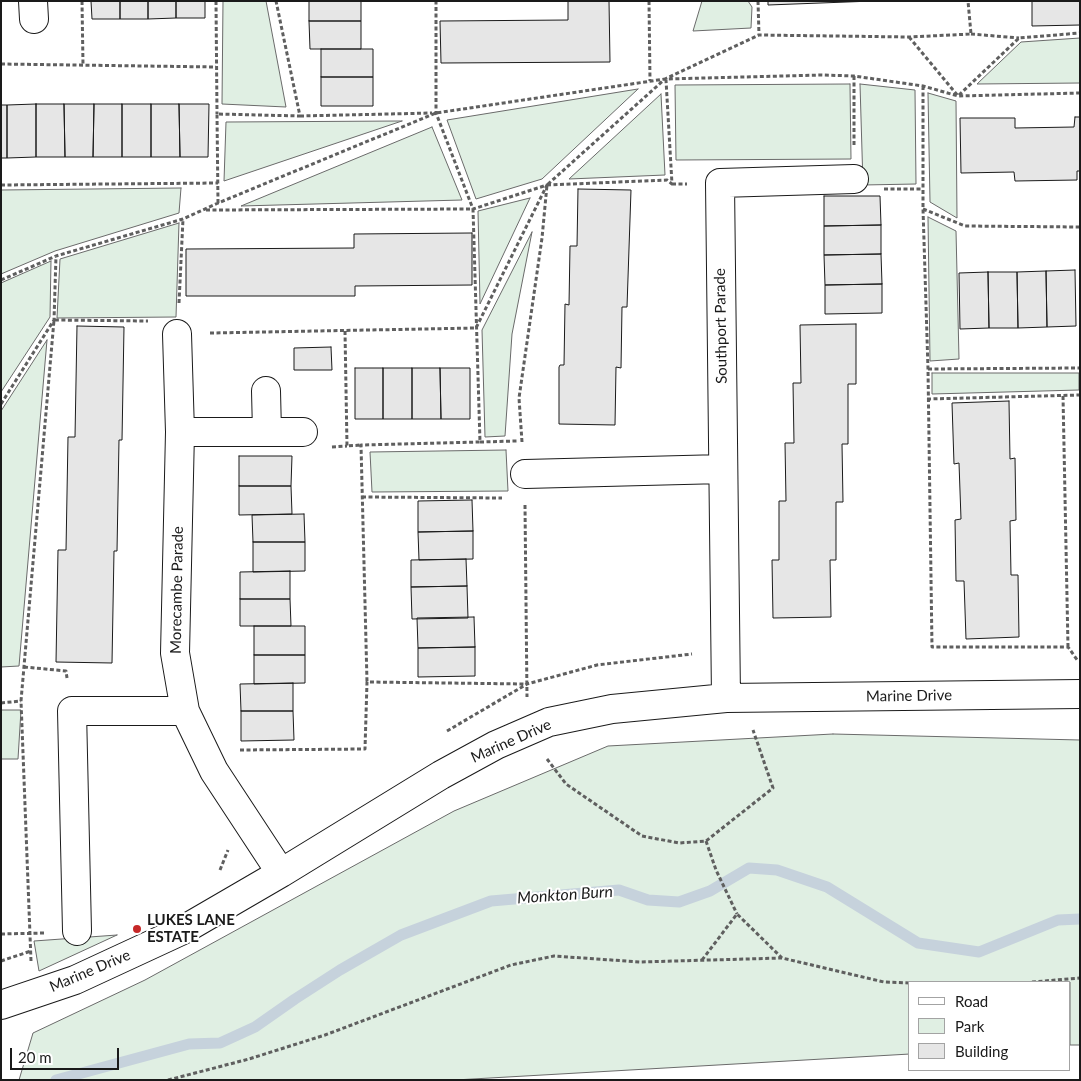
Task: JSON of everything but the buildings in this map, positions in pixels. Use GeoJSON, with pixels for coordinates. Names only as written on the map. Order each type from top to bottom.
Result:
{"type":"FeatureCollection","features":[{"type":"Feature","properties":{"kind":"street","name":"Southport Parade"},"geometry":{"type":"LineString","coordinates":[[734,698],[723,470],[720,183],[854,179]]}},
{"type":"Feature","properties":{"kind":"street","name":"Morecambe Parade"},"geometry":{"type":"LineString","coordinates":[[178,328],[180,432],[175,653],[185,711],[214,771],[281,873]]}},
{"type":"Feature","properties":{"kind":"street"},"geometry":{"type":"LineString","coordinates":[[266,391],[266,432]]}},
{"type":"Feature","properties":{"kind":"street"},"geometry":{"type":"LineString","coordinates":[[180,432],[303,432]]}},
{"type":"Feature","properties":{"kind":"street"},"geometry":{"type":"LineString","coordinates":[[525,486],[723,470]]}},
{"type":"Feature","properties":{"kind":"street","name":"Marine Drive"},"geometry":{"type":"LineString","coordinates":[[1,1005],[75,980],[183,930],[281,873],[441,775],[496,745],[549,722],[612,709],[734,698],[1080,694]]}},
{"type":"Feature","properties":{"kind":"street"},"geometry":{"type":"LineString","coordinates":[[78,931],[72,711],[185,711]]}},
{"type":"Feature","properties":{"kind":"path"},"geometry":{"type":"LineString","coordinates":[[82,1],[83,65]]}},
{"type":"Feature","properties":{"kind":"path"},"geometry":{"type":"LineString","coordinates":[[216,1],[218,203]]}},
{"type":"Feature","properties":{"kind":"path"},"geometry":{"type":"LineString","coordinates":[[276,1],[300,116]]}},
{"type":"Feature","properties":{"kind":"path"},"geometry":{"type":"LineString","coordinates":[[436,1],[436,113],[473,209],[480,442]]}},
{"type":"Feature","properties":{"kind":"path"},"geometry":{"type":"LineString","coordinates":[[649,1],[650,81]]}},
{"type":"Feature","properties":{"kind":"path"},"geometry":{"type":"LineString","coordinates":[[758,1],[759,35]]}},
{"type":"Feature","properties":{"kind":"path"},"geometry":{"type":"LineString","coordinates":[[968,1],[971,34]]}},
{"type":"Feature","properties":{"kind":"path"},"geometry":{"type":"LineString","coordinates":[[476,328],[547,185],[666,79],[759,35],[909,36],[971,34],[1019,38],[1080,32]]}},
{"type":"Feature","properties":{"kind":"path"},"geometry":{"type":"LineString","coordinates":[[909,36],[958,96]]}},
{"type":"Feature","properties":{"kind":"path"},"geometry":{"type":"LineString","coordinates":[[958,96],[1019,38]]}},
{"type":"Feature","properties":{"kind":"path"},"geometry":{"type":"LineString","coordinates":[[1,64],[216,67]]}},
{"type":"Feature","properties":{"kind":"path"},"geometry":{"type":"LineString","coordinates":[[217,114],[300,116],[436,113],[666,79],[846,76],[923,86],[958,96],[1080,93]]}},
{"type":"Feature","properties":{"kind":"path"},"geometry":{"type":"LineString","coordinates":[[203,210],[473,209],[547,185],[667,180],[672,184],[666,79]]}},
{"type":"Feature","properties":{"kind":"path"},"geometry":{"type":"LineString","coordinates":[[923,86],[923,209],[928,369],[932,647],[1068,646]]}},
{"type":"Feature","properties":{"kind":"path"},"geometry":{"type":"LineString","coordinates":[[1,280],[56,256],[183,219],[436,113]]}},
{"type":"Feature","properties":{"kind":"path"},"geometry":{"type":"LineString","coordinates":[[1,185],[218,183]]}},
{"type":"Feature","properties":{"kind":"path"},"geometry":{"type":"LineString","coordinates":[[547,185],[542,238],[519,398],[525,486],[527,732],[566,784],[642,836],[678,843],[706,841],[773,788],[734,698]]}},
{"type":"Feature","properties":{"kind":"path"},"geometry":{"type":"LineString","coordinates":[[923,209],[964,226],[1080,227]]}},
{"type":"Feature","properties":{"kind":"path"},"geometry":{"type":"LineString","coordinates":[[178,328],[183,219]]}},
{"type":"Feature","properties":{"kind":"path"},"geometry":{"type":"LineString","coordinates":[[37,993],[31,950],[21,701],[54,320],[56,256]]}},
{"type":"Feature","properties":{"kind":"path"},"geometry":{"type":"LineString","coordinates":[[54,320],[178,328],[345,331],[476,328]]}},
{"type":"Feature","properties":{"kind":"path"},"geometry":{"type":"LineString","coordinates":[[1,404],[54,320]]}},
{"type":"Feature","properties":{"kind":"path"},"geometry":{"type":"LineString","coordinates":[[345,331],[347,446],[522,441]]}},
{"type":"Feature","properties":{"kind":"path"},"geometry":{"type":"LineString","coordinates":[[928,369],[1080,368]]}},
{"type":"Feature","properties":{"kind":"path"},"geometry":{"type":"LineString","coordinates":[[927,399],[1080,395]]}},
{"type":"Feature","properties":{"kind":"path"},"geometry":{"type":"LineString","coordinates":[[1063,396],[1068,646],[1080,663]]}},
{"type":"Feature","properties":{"kind":"path"},"geometry":{"type":"LineString","coordinates":[[205,751],[366,749],[367,682],[361,445]]}},
{"type":"Feature","properties":{"kind":"path"},"geometry":{"type":"LineString","coordinates":[[362,497],[525,486]]}},
{"type":"Feature","properties":{"kind":"path"},"geometry":{"type":"LineString","coordinates":[[367,682],[526,684]]}},
{"type":"Feature","properties":{"kind":"path"},"geometry":{"type":"LineString","coordinates":[[1,702],[21,701]]}},
{"type":"Feature","properties":{"kind":"path"},"geometry":{"type":"LineString","coordinates":[[706,841],[716,870],[737,914],[782,958]]}},
{"type":"Feature","properties":{"kind":"path"},"geometry":{"type":"LineString","coordinates":[[702,960],[737,914]]}},
{"type":"Feature","properties":{"kind":"path"},"geometry":{"type":"LineString","coordinates":[[1,961],[31,950]]}},
{"type":"Feature","properties":{"kind":"path"},"geometry":{"type":"LineString","coordinates":[[168,1080],[249,1059],[326,1035],[511,964],[554,956],[640,962],[782,958],[884,982],[908,983]]}},
{"type":"Feature","properties":{"kind":"path"},"geometry":{"type":"LineString","coordinates":[[1044,981],[1080,978]]}},
{"type":"Feature","properties":{"kind":"green space"},"geometry":{"type":"Polygon","coordinates":[[[223,1],[266,1],[286,107],[222,104],[223,1]]]}},
{"type":"Feature","properties":{"kind":"green space"},"geometry":{"type":"Polygon","coordinates":[[[702,1],[748,1],[752,7],[751,28],[693,31],[702,1]]]}},
{"type":"Feature","properties":{"kind":"green space"},"geometry":{"type":"Polygon","coordinates":[[[1080,38],[1080,83],[977,84],[1021,42],[1080,38]]]}},
{"type":"Feature","properties":{"kind":"green space"},"geometry":{"type":"Polygon","coordinates":[[[850,84],[851,159],[676,160],[675,85],[850,84]]]}},
{"type":"Feature","properties":{"kind":"green space"},"geometry":{"type":"Polygon","coordinates":[[[860,84],[915,90],[916,184],[863,185],[860,84]]]}},
{"type":"Feature","properties":{"kind":"green space"},"geometry":{"type":"Polygon","coordinates":[[[638,89],[542,179],[476,199],[447,120],[638,89]]]}},
{"type":"Feature","properties":{"kind":"green space"},"geometry":{"type":"Polygon","coordinates":[[[928,93],[956,101],[957,218],[930,202],[928,93]]]}},
{"type":"Feature","properties":{"kind":"green space"},"geometry":{"type":"Polygon","coordinates":[[[661,94],[665,175],[569,179],[661,94]]]}},
{"type":"Feature","properties":{"kind":"green space"},"geometry":{"type":"Polygon","coordinates":[[[402,121],[224,181],[226,122],[402,121]]]}},
{"type":"Feature","properties":{"kind":"green space"},"geometry":{"type":"Polygon","coordinates":[[[432,127],[462,200],[241,206],[432,127]]]}},
{"type":"Feature","properties":{"kind":"green space"},"geometry":{"type":"Polygon","coordinates":[[[181,188],[179,213],[55,251],[1,274],[1,190],[181,188]]]}},
{"type":"Feature","properties":{"kind":"green space"},"geometry":{"type":"Polygon","coordinates":[[[530,198],[480,304],[478,211],[530,198]]]}},
{"type":"Feature","properties":{"kind":"green space"},"geometry":{"type":"Polygon","coordinates":[[[928,217],[956,231],[959,359],[930,361],[928,217]]]}},
{"type":"Feature","properties":{"kind":"green space"},"geometry":{"type":"Polygon","coordinates":[[[179,223],[176,317],[57,318],[60,259],[179,223]]]}},
{"type":"Feature","properties":{"kind":"green space"},"geometry":{"type":"Polygon","coordinates":[[[532,232],[512,334],[505,436],[485,437],[482,330],[532,232]]]}},
{"type":"Feature","properties":{"kind":"green space"},"geometry":{"type":"Polygon","coordinates":[[[51,261],[50,317],[1,392],[1,283],[51,261]]]}},
{"type":"Feature","properties":{"kind":"green space"},"geometry":{"type":"Polygon","coordinates":[[[47,340],[19,666],[1,667],[1,411],[47,340]]]}},
{"type":"Feature","properties":{"kind":"green space"},"geometry":{"type":"Polygon","coordinates":[[[932,373],[1079,373],[1079,390],[932,394],[932,373]]]}},
{"type":"Feature","properties":{"kind":"green space"},"geometry":{"type":"Polygon","coordinates":[[[506,450],[508,491],[372,492],[370,452],[506,450]]]}},
{"type":"Feature","properties":{"kind":"green space"},"geometry":{"type":"Polygon","coordinates":[[[1,710],[21,710],[18,759],[1,759],[1,710]]]}},
{"type":"Feature","properties":{"kind":"green space"},"geometry":{"type":"Polygon","coordinates":[[[833,734],[1080,740],[1080,1045],[1071,1045],[1071,981],[908,981],[908,1054],[455,1080],[19,1080],[33,1033],[145,980],[454,811],[608,746],[833,734]]]}},
{"type":"Feature","properties":{"kind":"green space"},"geometry":{"type":"Polygon","coordinates":[[[117,935],[39,971],[34,941],[117,935]]]}},
{"type":"Feature","properties":{"kind":"waterway","name":"Monkton Burn"},"geometry":{"type":"LineString","coordinates":[[56,1080],[189,1044],[220,1043],[255,1027],[340,970],[401,935],[491,901],[619,890],[648,900],[679,902],[710,891],[749,868],[777,870],[827,887],[918,943],[979,952],[1058,920],[1080,919]]}},
{"type":"Feature","properties":{"kind":"place","name":"LUKES LANE ESTATE"},"geometry":{"type":"Point","coordinates":[137,929]}}]}
